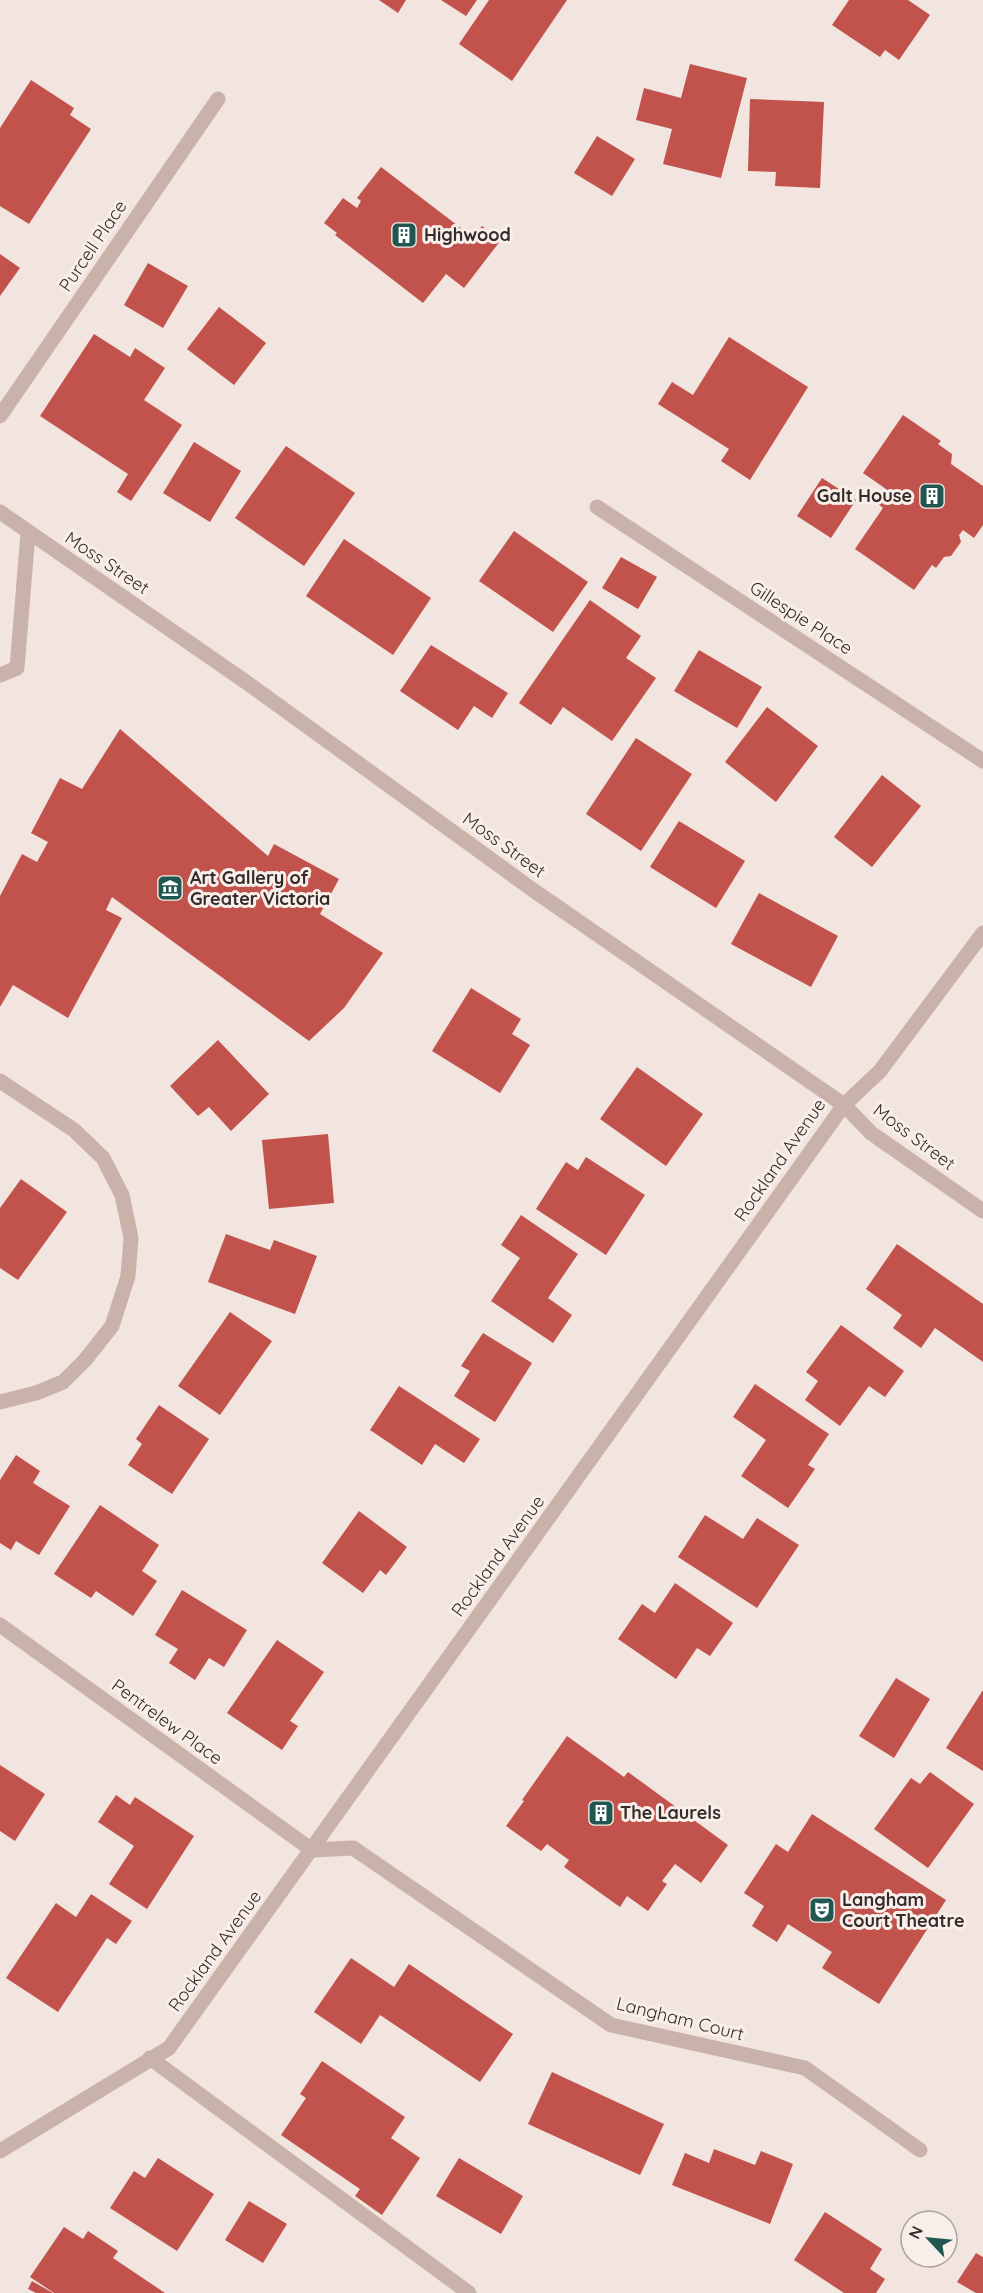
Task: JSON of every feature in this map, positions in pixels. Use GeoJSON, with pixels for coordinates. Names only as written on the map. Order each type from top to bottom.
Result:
{"type":"FeatureCollection","features":[{"type":"Feature","properties":{"kind":"street","name":"Purcell Place"},"geometry":{"type":"LineString","coordinates":[[0,416],[218,99]]}},
{"type":"Feature","properties":{"kind":"street","name":"Gillespie Place"},"geometry":{"type":"LineString","coordinates":[[597,507],[983,761]]}},
{"type":"Feature","properties":{"kind":"street","name":"Moss Street"},"geometry":{"type":"LineString","coordinates":[[0,512],[246,682],[533,890],[844,1105],[870,1133],[983,1211]]}},
{"type":"Feature","properties":{"kind":"street"},"geometry":{"type":"LineString","coordinates":[[0,675],[17,668],[28,533]]}},
{"type":"Feature","properties":{"kind":"street","name":"Rockland Avenue"},"geometry":{"type":"LineString","coordinates":[[0,2151],[150,2058],[170,2048],[844,1105],[880,1071],[983,933]]}},
{"type":"Feature","properties":{"kind":"street"},"geometry":{"type":"LineString","coordinates":[[0,1081],[74,1130],[103,1158],[122,1195],[131,1238],[128,1276],[112,1326],[85,1360],[63,1382],[36,1393],[0,1402]]}},
{"type":"Feature","properties":{"kind":"street","name":"Pentrelew Place"},"geometry":{"type":"LineString","coordinates":[[0,1625],[312,1850]]}},
{"type":"Feature","properties":{"kind":"street","name":"Langham Court"},"geometry":{"type":"LineString","coordinates":[[312,1850],[353,1848],[611,2025],[805,2068],[920,2150]]}},
{"type":"Feature","properties":{"kind":"street"},"geometry":{"type":"LineString","coordinates":[[150,2058],[469,2293]]}},
{"type":"Feature","properties":{"kind":"building"},"geometry":{"type":"Polygon","coordinates":[[[379,0],[406,0],[398,13],[379,0]]]}},
{"type":"Feature","properties":{"kind":"building"},"geometry":{"type":"Polygon","coordinates":[[[441,0],[477,0],[466,16],[441,0]]]}},
{"type":"Feature","properties":{"kind":"building"},"geometry":{"type":"Polygon","coordinates":[[[489,0],[567,0],[512,81],[459,44],[489,0]]]}},
{"type":"Feature","properties":{"kind":"building"},"geometry":{"type":"Polygon","coordinates":[[[849,0],[908,0],[930,15],[899,60],[885,50],[880,57],[832,25],[849,0]]]}},
{"type":"Feature","properties":{"kind":"building"},"geometry":{"type":"Polygon","coordinates":[[[690,64],[747,78],[721,178],[663,164],[672,129],[636,120],[644,88],[681,98],[690,64]]]}},
{"type":"Feature","properties":{"kind":"building"},"geometry":{"type":"Polygon","coordinates":[[[31,80],[74,108],[70,115],[91,129],[29,224],[0,206],[0,128],[31,80]]]}},
{"type":"Feature","properties":{"kind":"building"},"geometry":{"type":"Polygon","coordinates":[[[750,99],[824,102],[820,188],[775,186],[776,172],[748,171],[750,99]]]}},
{"type":"Feature","properties":{"kind":"building"},"geometry":{"type":"Polygon","coordinates":[[[597,136],[635,159],[612,196],[574,173],[597,136]]]}},
{"type":"Feature","properties":{"kind":"building","name":"Highwood"},"geometry":{"type":"Polygon","coordinates":[[[381,167],[470,235],[474,237],[482,226],[501,240],[464,288],[446,274],[423,303],[335,235],[337,233],[324,223],[343,198],[357,208],[361,201],[357,198],[381,167]]]}},
{"type":"Feature","properties":{"kind":"building"},"geometry":{"type":"Polygon","coordinates":[[[0,254],[20,268],[0,296],[0,254]]]}},
{"type":"Feature","properties":{"kind":"building"},"geometry":{"type":"Polygon","coordinates":[[[148,263],[188,286],[163,328],[124,305],[148,263]]]}},
{"type":"Feature","properties":{"kind":"building"},"geometry":{"type":"Polygon","coordinates":[[[219,307],[266,343],[234,385],[187,349],[219,307]]]}},
{"type":"Feature","properties":{"kind":"building"},"geometry":{"type":"Polygon","coordinates":[[[94,334],[130,357],[135,348],[165,368],[144,400],[182,425],[131,501],[117,492],[128,474],[40,416],[94,334]]]}},
{"type":"Feature","properties":{"kind":"building"},"geometry":{"type":"Polygon","coordinates":[[[729,337],[808,387],[750,480],[721,461],[729,449],[658,404],[672,382],[693,395],[729,337]]]}},
{"type":"Feature","properties":{"kind":"building","name":"Galt House"},"geometry":{"type":"Polygon","coordinates":[[[903,415],[941,441],[938,444],[952,454],[951,464],[983,486],[983,525],[974,538],[963,530],[959,535],[961,542],[951,556],[944,557],[936,568],[932,565],[914,590],[855,549],[883,508],[877,503],[886,489],[863,473],[903,415]]]}},
{"type":"Feature","properties":{"kind":"building"},"geometry":{"type":"Polygon","coordinates":[[[194,442],[241,471],[210,522],[163,493],[194,442]]]}},
{"type":"Feature","properties":{"kind":"building"},"geometry":{"type":"Polygon","coordinates":[[[286,446],[355,493],[304,566],[235,518],[286,446]]]}},
{"type":"Feature","properties":{"kind":"building"},"geometry":{"type":"Polygon","coordinates":[[[822,478],[856,500],[831,538],[797,516],[822,478]]]}},
{"type":"Feature","properties":{"kind":"building"},"geometry":{"type":"Polygon","coordinates":[[[514,531],[588,582],[553,632],[479,581],[514,531]]]}},
{"type":"Feature","properties":{"kind":"building"},"geometry":{"type":"Polygon","coordinates":[[[344,539],[431,598],[393,655],[306,596],[344,539]]]}},
{"type":"Feature","properties":{"kind":"building"},"geometry":{"type":"Polygon","coordinates":[[[621,557],[657,577],[638,609],[602,588],[621,557]]]}},
{"type":"Feature","properties":{"kind":"building"},"geometry":{"type":"Polygon","coordinates":[[[590,600],[641,636],[626,658],[656,678],[612,741],[563,707],[551,725],[519,703],[590,600]]]}},
{"type":"Feature","properties":{"kind":"building"},"geometry":{"type":"Polygon","coordinates":[[[431,645],[508,693],[492,718],[474,706],[458,730],[400,691],[431,645]]]}},
{"type":"Feature","properties":{"kind":"building"},"geometry":{"type":"Polygon","coordinates":[[[699,650],[762,687],[737,728],[674,691],[699,650]]]}},
{"type":"Feature","properties":{"kind":"building"},"geometry":{"type":"Polygon","coordinates":[[[767,707],[818,746],[776,802],[725,762],[767,707]]]}},
{"type":"Feature","properties":{"kind":"building","name":"Art Gallery of Greater Victoria"},"geometry":{"type":"Polygon","coordinates":[[[120,729],[268,856],[274,844],[339,879],[320,914],[383,953],[344,1008],[309,1041],[112,897],[106,910],[122,918],[68,1018],[13,985],[0,1007],[0,896],[22,854],[37,862],[48,842],[31,833],[60,778],[82,789],[120,729]]]}},
{"type":"Feature","properties":{"kind":"building"},"geometry":{"type":"Polygon","coordinates":[[[636,738],[692,774],[641,851],[586,814],[636,738]]]}},
{"type":"Feature","properties":{"kind":"building"},"geometry":{"type":"Polygon","coordinates":[[[882,775],[921,806],[872,867],[834,837],[882,775]]]}},
{"type":"Feature","properties":{"kind":"building"},"geometry":{"type":"Polygon","coordinates":[[[679,821],[745,861],[716,908],[650,867],[679,821]]]}},
{"type":"Feature","properties":{"kind":"building"},"geometry":{"type":"Polygon","coordinates":[[[759,893],[838,936],[811,987],[731,944],[759,893]]]}},
{"type":"Feature","properties":{"kind":"building"},"geometry":{"type":"Polygon","coordinates":[[[471,988],[521,1019],[512,1034],[530,1045],[500,1093],[432,1051],[471,988]]]}},
{"type":"Feature","properties":{"kind":"building"},"geometry":{"type":"Polygon","coordinates":[[[218,1040],[269,1094],[231,1131],[209,1107],[198,1116],[170,1086],[218,1040]]]}},
{"type":"Feature","properties":{"kind":"building"},"geometry":{"type":"Polygon","coordinates":[[[637,1067],[703,1114],[666,1166],[600,1119],[637,1067]]]}},
{"type":"Feature","properties":{"kind":"building"},"geometry":{"type":"Polygon","coordinates":[[[328,1134],[334,1203],[269,1209],[262,1140],[328,1134]]]}},
{"type":"Feature","properties":{"kind":"building"},"geometry":{"type":"Polygon","coordinates":[[[586,1157],[645,1195],[606,1255],[536,1209],[566,1162],[578,1170],[586,1157]]]}},
{"type":"Feature","properties":{"kind":"building"},"geometry":{"type":"Polygon","coordinates":[[[21,1179],[67,1212],[18,1280],[0,1268],[0,1208],[21,1179]]]}},
{"type":"Feature","properties":{"kind":"building"},"geometry":{"type":"Polygon","coordinates":[[[521,1215],[578,1254],[548,1298],[572,1315],[553,1343],[491,1301],[520,1258],[501,1245],[521,1215]]]}},
{"type":"Feature","properties":{"kind":"building"},"geometry":{"type":"Polygon","coordinates":[[[226,1234],[270,1250],[274,1240],[317,1256],[295,1314],[208,1282],[226,1234]]]}},
{"type":"Feature","properties":{"kind":"building"},"geometry":{"type":"Polygon","coordinates":[[[897,1244],[983,1304],[983,1362],[935,1328],[921,1348],[893,1328],[902,1315],[866,1289],[897,1244]]]}},
{"type":"Feature","properties":{"kind":"building"},"geometry":{"type":"Polygon","coordinates":[[[230,1312],[272,1341],[220,1415],[178,1386],[230,1312]]]}},
{"type":"Feature","properties":{"kind":"building"},"geometry":{"type":"Polygon","coordinates":[[[841,1325],[904,1371],[885,1397],[869,1386],[840,1426],[805,1400],[818,1381],[806,1372],[841,1325]]]}},
{"type":"Feature","properties":{"kind":"building"},"geometry":{"type":"Polygon","coordinates":[[[483,1333],[532,1363],[495,1422],[454,1396],[470,1371],[461,1366],[483,1333]]]}},
{"type":"Feature","properties":{"kind":"building"},"geometry":{"type":"Polygon","coordinates":[[[755,1384],[829,1434],[808,1465],[815,1469],[788,1508],[741,1476],[766,1440],[733,1417],[755,1384]]]}},
{"type":"Feature","properties":{"kind":"building"},"geometry":{"type":"Polygon","coordinates":[[[399,1386],[480,1439],[464,1463],[435,1444],[422,1465],[370,1430],[399,1386]]]}},
{"type":"Feature","properties":{"kind":"building"},"geometry":{"type":"Polygon","coordinates":[[[159,1405],[209,1439],[172,1494],[128,1465],[142,1444],[136,1439],[159,1405]]]}},
{"type":"Feature","properties":{"kind":"building"},"geometry":{"type":"Polygon","coordinates":[[[16,1455],[40,1471],[33,1483],[70,1506],[39,1555],[16,1541],[11,1550],[0,1543],[0,1480],[16,1455]]]}},
{"type":"Feature","properties":{"kind":"building"},"geometry":{"type":"Polygon","coordinates":[[[100,1505],[159,1545],[142,1571],[157,1581],[133,1616],[96,1591],[91,1598],[54,1574],[100,1505]]]}},
{"type":"Feature","properties":{"kind":"building"},"geometry":{"type":"Polygon","coordinates":[[[359,1511],[407,1547],[386,1575],[380,1570],[363,1593],[322,1563],[359,1511]]]}},
{"type":"Feature","properties":{"kind":"building"},"geometry":{"type":"Polygon","coordinates":[[[705,1515],[743,1539],[757,1518],[799,1545],[757,1608],[678,1557],[705,1515]]]}},
{"type":"Feature","properties":{"kind":"building"},"geometry":{"type":"Polygon","coordinates":[[[675,1583],[733,1623],[710,1656],[697,1648],[676,1679],[618,1639],[642,1604],[655,1613],[675,1583]]]}},
{"type":"Feature","properties":{"kind":"building"},"geometry":{"type":"Polygon","coordinates":[[[182,1590],[247,1630],[224,1667],[209,1658],[195,1680],[169,1663],[178,1649],[155,1635],[182,1590]]]}},
{"type":"Feature","properties":{"kind":"building"},"geometry":{"type":"Polygon","coordinates":[[[277,1640],[324,1672],[290,1721],[298,1726],[282,1750],[227,1713],[277,1640]]]}},
{"type":"Feature","properties":{"kind":"building"},"geometry":{"type":"Polygon","coordinates":[[[896,1678],[930,1699],[894,1758],[859,1736],[896,1678]]]}},
{"type":"Feature","properties":{"kind":"building"},"geometry":{"type":"Polygon","coordinates":[[[983,1690],[983,1771],[946,1748],[983,1690]]]}},
{"type":"Feature","properties":{"kind":"building","name":"The Laurels"},"geometry":{"type":"Polygon","coordinates":[[[567,1736],[624,1777],[628,1772],[728,1845],[701,1883],[675,1864],[662,1881],[667,1884],[648,1911],[627,1896],[620,1907],[564,1867],[569,1860],[547,1844],[541,1851],[506,1826],[567,1736]]]}},
{"type":"Feature","properties":{"kind":"building"},"geometry":{"type":"Polygon","coordinates":[[[0,1765],[45,1794],[15,1841],[0,1831],[0,1765]]]}},
{"type":"Feature","properties":{"kind":"building"},"geometry":{"type":"Polygon","coordinates":[[[930,1772],[974,1804],[928,1868],[874,1829],[911,1778],[920,1784],[930,1772]]]}},
{"type":"Feature","properties":{"kind":"building"},"geometry":{"type":"Polygon","coordinates":[[[116,1795],[130,1805],[135,1797],[194,1836],[147,1909],[109,1884],[134,1846],[98,1822],[116,1795]]]}},
{"type":"Feature","properties":{"kind":"building"},"geometry":{"type":"Polygon","coordinates":[[[812,1814],[946,1900],[879,2004],[822,1968],[832,1952],[788,1924],[777,1942],[752,1926],[764,1906],[744,1893],[776,1844],[788,1852],[812,1814]]]}},
{"type":"Feature","properties":{"kind":"building"},"geometry":{"type":"Polygon","coordinates":[[[91,1894],[132,1921],[116,1944],[107,1938],[58,2012],[6,1978],[56,1903],[76,1917],[91,1894]]]}},
{"type":"Feature","properties":{"kind":"building"},"geometry":{"type":"Polygon","coordinates":[[[351,1958],[394,1987],[409,1964],[513,2034],[480,2082],[380,2015],[361,2044],[314,2012],[351,1958]]]}},
{"type":"Feature","properties":{"kind":"building"},"geometry":{"type":"Polygon","coordinates":[[[322,2061],[405,2117],[391,2138],[420,2158],[382,2215],[355,2196],[360,2189],[281,2135],[306,2098],[300,2094],[322,2061]]]}},
{"type":"Feature","properties":{"kind":"building"},"geometry":{"type":"Polygon","coordinates":[[[552,2072],[664,2124],[640,2175],[528,2124],[552,2072]]]}},
{"type":"Feature","properties":{"kind":"building"},"geometry":{"type":"Polygon","coordinates":[[[714,2149],[755,2165],[761,2151],[793,2164],[770,2224],[672,2185],[685,2153],[709,2163],[714,2149]]]}},
{"type":"Feature","properties":{"kind":"building"},"geometry":{"type":"Polygon","coordinates":[[[158,2158],[214,2194],[177,2251],[110,2208],[134,2171],[145,2178],[158,2158]]]}},
{"type":"Feature","properties":{"kind":"building"},"geometry":{"type":"Polygon","coordinates":[[[459,2158],[523,2196],[501,2234],[436,2196],[459,2158]]]}},
{"type":"Feature","properties":{"kind":"building"},"geometry":{"type":"Polygon","coordinates":[[[249,2201],[287,2224],[263,2263],[225,2240],[249,2201]]]}},
{"type":"Feature","properties":{"kind":"building"},"geometry":{"type":"Polygon","coordinates":[[[825,2212],[882,2249],[870,2269],[885,2279],[876,2293],[844,2293],[794,2260],[825,2212]]]}},
{"type":"Feature","properties":{"kind":"building"},"geometry":{"type":"Polygon","coordinates":[[[64,2227],[83,2239],[88,2231],[118,2251],[113,2258],[165,2293],[54,2293],[30,2277],[64,2227]]]}},
{"type":"Feature","properties":{"kind":"building"},"geometry":{"type":"Polygon","coordinates":[[[976,2253],[983,2257],[983,2293],[976,2293],[957,2282],[976,2253]]]}},
{"type":"Feature","properties":{"kind":"building"},"geometry":{"type":"Polygon","coordinates":[[[32,2281],[53,2293],[36,2293],[28,2289],[32,2281]]]}},
{"type":"Feature","properties":{"kind":"place","name":"Highwood"},"geometry":{"type":"Point","coordinates":[404,235]}},
{"type":"Feature","properties":{"kind":"place","name":"Galt House"},"geometry":{"type":"Point","coordinates":[932,496]}},
{"type":"Feature","properties":{"kind":"place","name":"Art Gallery of Greater Victoria"},"geometry":{"type":"Point","coordinates":[170,888]}},
{"type":"Feature","properties":{"kind":"place","name":"The Laurels"},"geometry":{"type":"Point","coordinates":[601,1813]}},
{"type":"Feature","properties":{"kind":"place","name":"Langham Court Theatre"},"geometry":{"type":"Point","coordinates":[822,1910]}}]}
